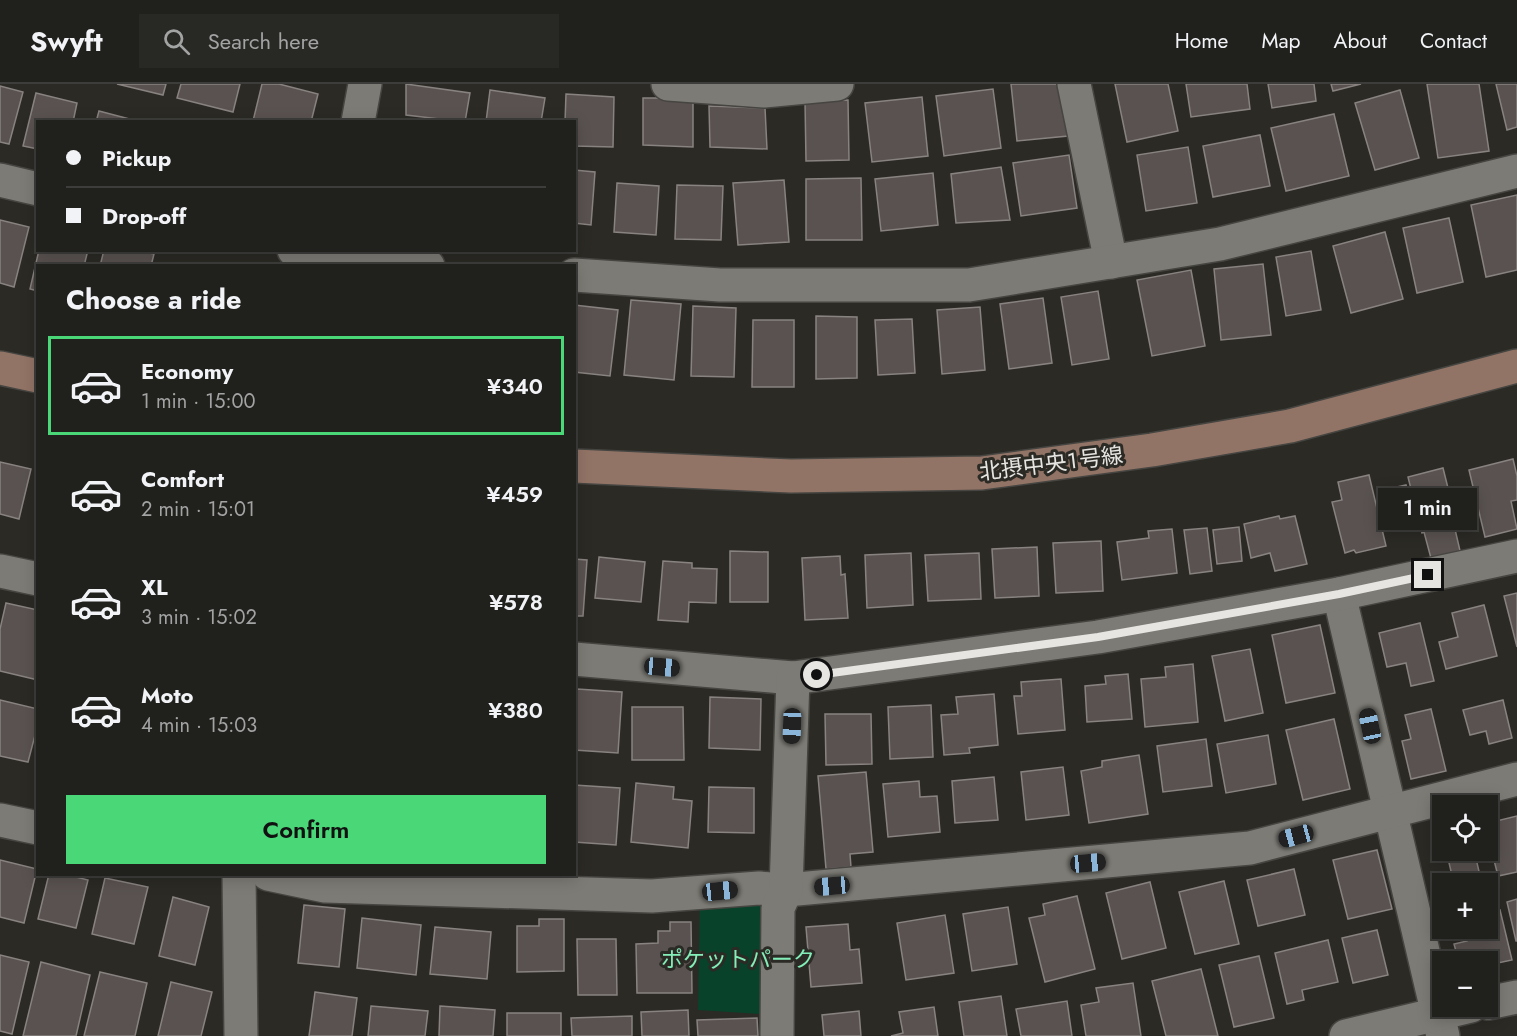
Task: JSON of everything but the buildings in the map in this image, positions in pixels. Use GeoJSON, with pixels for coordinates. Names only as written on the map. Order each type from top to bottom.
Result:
{"type":"FeatureCollection","features":[{"type":"Feature","properties":{"kind":"street"},"geometry":{"type":"LineString","coordinates":[[358,120],[365,84]]}},
{"type":"Feature","properties":{"kind":"street"},"geometry":{"type":"LineString","coordinates":[[668,84],[764,91],[837,84]]}},
{"type":"Feature","properties":{"kind":"street"},"geometry":{"type":"LineString","coordinates":[[1074,84],[1111,262]]}},
{"type":"Feature","properties":{"kind":"street"},"geometry":{"type":"LineString","coordinates":[[576,275],[720,285],[969,285],[1220,244],[1517,171]]}},
{"type":"Feature","properties":{"kind":"street"},"geometry":{"type":"LineString","coordinates":[[0,180],[36,189]]}},
{"type":"Feature","properties":{"kind":"street"},"geometry":{"type":"LineString","coordinates":[[303,252],[330,258],[404,264]]}},
{"type":"Feature","properties":{"kind":"street","name":"北摂中央１号線"},"geometry":{"type":"LineString","coordinates":[[576,466],[791,476],[982,473],[1152,450],[1290,426],[1517,366]]}},
{"type":"Feature","properties":{"kind":"street"},"geometry":{"type":"LineString","coordinates":[[0,368],[36,376]]}},
{"type":"Feature","properties":{"kind":"street"},"geometry":{"type":"LineString","coordinates":[[576,659],[794,678],[1098,637],[1339,594],[1517,556]]}},
{"type":"Feature","properties":{"kind":"street"},"geometry":{"type":"LineString","coordinates":[[0,571],[36,579]]}},
{"type":"Feature","properties":{"kind":"street"},"geometry":{"type":"LineString","coordinates":[[1339,594],[1388,811],[1440,1025]]}},
{"type":"Feature","properties":{"kind":"street"},"geometry":{"type":"LineString","coordinates":[[777,1036],[778,908],[786,890],[794,678]]}},
{"type":"Feature","properties":{"kind":"street"},"geometry":{"type":"LineString","coordinates":[[278,876],[325,886],[652,896],[759,888],[786,890],[1250,848],[1517,779]]}},
{"type":"Feature","properties":{"kind":"street"},"geometry":{"type":"LineString","coordinates":[[0,820],[36,828]]}},
{"type":"Feature","properties":{"kind":"street"},"geometry":{"type":"LineString","coordinates":[[239,876],[241,1036]]}},
{"type":"Feature","properties":{"kind":"street"},"geometry":{"type":"LineString","coordinates":[[1498,1001],[1517,997]]}},
{"type":"Feature","properties":{"kind":"street"},"geometry":{"type":"LineString","coordinates":[[1346,1036],[1440,1025],[1453,1017]]}},
{"type":"Feature","properties":{"kind":"green space","name":"ポケットパーク"},"geometry":{"type":"Polygon","coordinates":[[[759,888],[778,908],[777,1015],[698,1010],[700,893],[759,888]]]}},
{"type":"Feature","properties":{"kind":"route"},"geometry":{"type":"LineString","coordinates":[[817,675],[1098,637],[1339,594],[1428,575]]}}]}
